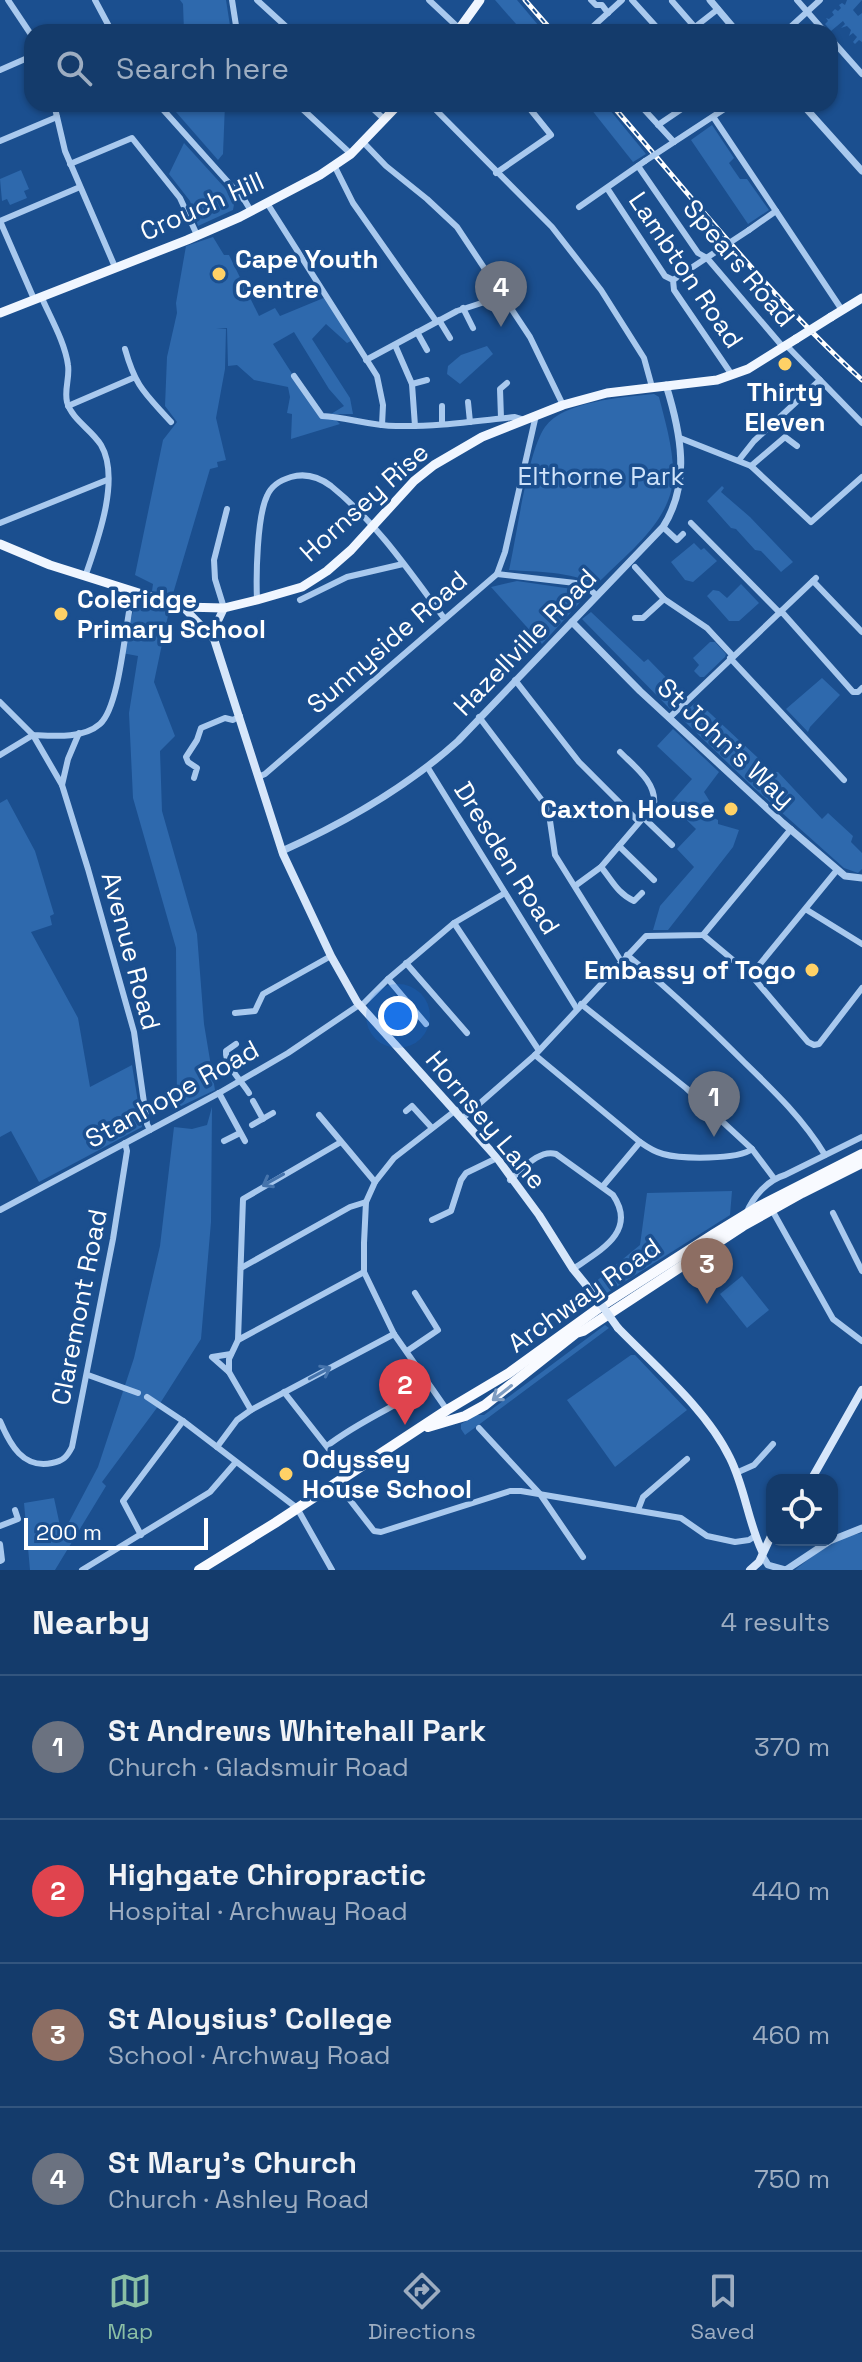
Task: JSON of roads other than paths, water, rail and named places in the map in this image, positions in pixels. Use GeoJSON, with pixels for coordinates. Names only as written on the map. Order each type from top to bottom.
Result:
{"type":"FeatureCollection","features":[{"type":"Feature","properties":{"kind":"highway","name":"Archway Road"},"geometry":{"type":"LineString","coordinates":[[418,1429],[475,1411],[580,1338],[583,1331],[810,1184],[862,1154]]}},
{"type":"Feature","properties":{"kind":"highway"},"geometry":{"type":"LineString","coordinates":[[810,1184],[815,1191],[826,1187],[828,1181],[862,1163]]}},
{"type":"Feature","properties":{"kind":"highway","name":"Archway Road"},"geometry":{"type":"LineString","coordinates":[[199,1570],[509,1373],[613,1298],[746,1214],[810,1184]]}},
{"type":"Feature","properties":{"kind":"main road"},"geometry":{"type":"LineString","coordinates":[[465,24],[480,0]]}},
{"type":"Feature","properties":{"kind":"main road","name":"Crouch Hill"},"geometry":{"type":"LineString","coordinates":[[0,313],[198,235],[267,203],[335,167],[392,112]]}},
{"type":"Feature","properties":{"kind":"main road","name":"Hornsey Rise"},"geometry":{"type":"LineString","coordinates":[[188,608],[224,608],[302,587],[327,571],[401,494],[434,465],[520,418],[607,393],[705,382],[732,375],[748,369],[862,298]]}},
{"type":"Feature","properties":{"kind":"main road"},"geometry":{"type":"LineString","coordinates":[[0,544],[85,577],[188,608]]}},
{"type":"Feature","properties":{"kind":"main road","name":"Hornsey Lane"},"geometry":{"type":"LineString","coordinates":[[188,608],[214,639],[282,851],[331,956],[360,1006],[497,1158],[510,1180],[539,1215],[573,1269],[618,1328],[703,1417],[723,1444],[762,1552]]}},
{"type":"Feature","properties":{"kind":"main road"},"geometry":{"type":"LineString","coordinates":[[214,639],[215,627],[224,608]]}},
{"type":"Feature","properties":{"kind":"main road"},"geometry":{"type":"LineString","coordinates":[[814,1474],[862,1390]]}},
{"type":"Feature","properties":{"kind":"main road"},"geometry":{"type":"LineString","coordinates":[[750,1569],[757,1565],[766,1545]]}},
{"type":"Feature","properties":{"kind":"street"},"geometry":{"type":"LineString","coordinates":[[8,0],[24,24]]}},
{"type":"Feature","properties":{"kind":"street"},"geometry":{"type":"LineString","coordinates":[[95,0],[108,24]]}},
{"type":"Feature","properties":{"kind":"street"},"geometry":{"type":"LineString","coordinates":[[232,0],[236,24]]}},
{"type":"Feature","properties":{"kind":"street"},"geometry":{"type":"LineString","coordinates":[[257,0],[283,24]]}},
{"type":"Feature","properties":{"kind":"street"},"geometry":{"type":"LineString","coordinates":[[429,0],[453,24]]}},
{"type":"Feature","properties":{"kind":"street"},"geometry":{"type":"LineString","coordinates":[[591,0],[596,5],[602,5],[608,13]]}},
{"type":"Feature","properties":{"kind":"street"},"geometry":{"type":"LineString","coordinates":[[596,24],[622,0]]}},
{"type":"Feature","properties":{"kind":"street"},"geometry":{"type":"LineString","coordinates":[[632,0],[654,24]]}},
{"type":"Feature","properties":{"kind":"street"},"geometry":{"type":"LineString","coordinates":[[710,0],[730,24]]}},
{"type":"Feature","properties":{"kind":"street"},"geometry":{"type":"LineString","coordinates":[[797,0],[818,24]]}},
{"type":"Feature","properties":{"kind":"street"},"geometry":{"type":"LineString","coordinates":[[794,24],[820,0]]}},
{"type":"Feature","properties":{"kind":"street"},"geometry":{"type":"LineString","coordinates":[[677,2],[693,24]]}},
{"type":"Feature","properties":{"kind":"street"},"geometry":{"type":"LineString","coordinates":[[703,24],[718,9]]}},
{"type":"Feature","properties":{"kind":"street"},"geometry":{"type":"LineString","coordinates":[[838,47],[862,74]]}},
{"type":"Feature","properties":{"kind":"street"},"geometry":{"type":"LineString","coordinates":[[0,70],[24,60]]}},
{"type":"Feature","properties":{"kind":"street"},"geometry":{"type":"LineString","coordinates":[[56,112],[70,164],[115,267]]}},
{"type":"Feature","properties":{"kind":"street"},"geometry":{"type":"LineString","coordinates":[[165,112],[251,211]]}},
{"type":"Feature","properties":{"kind":"street"},"geometry":{"type":"LineString","coordinates":[[306,112],[351,154]]}},
{"type":"Feature","properties":{"kind":"street"},"geometry":{"type":"LineString","coordinates":[[376,112],[385,120]]}},
{"type":"Feature","properties":{"kind":"street"},"geometry":{"type":"LineString","coordinates":[[438,112],[552,227],[601,290],[644,358],[652,387]]}},
{"type":"Feature","properties":{"kind":"street"},"geometry":{"type":"LineString","coordinates":[[496,173],[551,135],[532,112]]}},
{"type":"Feature","properties":{"kind":"street"},"geometry":{"type":"LineString","coordinates":[[646,112],[674,142]]}},
{"type":"Feature","properties":{"kind":"street"},"geometry":{"type":"LineString","coordinates":[[658,125],[677,112]]}},
{"type":"Feature","properties":{"kind":"street"},"geometry":{"type":"LineString","coordinates":[[579,207],[722,112]]}},
{"type":"Feature","properties":{"kind":"street"},"geometry":{"type":"LineString","coordinates":[[809,112],[862,171]]}},
{"type":"Feature","properties":{"kind":"street"},"geometry":{"type":"LineString","coordinates":[[0,141],[57,117]]}},
{"type":"Feature","properties":{"kind":"street"},"geometry":{"type":"LineString","coordinates":[[714,118],[842,310]]}},
{"type":"Feature","properties":{"kind":"street"},"geometry":{"type":"LineString","coordinates":[[70,164],[132,138],[180,198],[198,235]]}},
{"type":"Feature","properties":{"kind":"street"},"geometry":{"type":"LineString","coordinates":[[363,142],[457,227],[530,337],[563,405]]}},
{"type":"Feature","properties":{"kind":"street","name":"Spears Road"},"geometry":{"type":"LineString","coordinates":[[638,166],[698,253],[707,258],[784,346],[862,423]]}},
{"type":"Feature","properties":{"kind":"street"},"geometry":{"type":"LineString","coordinates":[[335,167],[353,203],[450,338]]}},
{"type":"Feature","properties":{"kind":"street"},"geometry":{"type":"LineString","coordinates":[[80,187],[0,221],[67,358],[69,375],[65,390],[68,406],[72,414],[95,435],[107,461],[101,528],[85,577]]}},
{"type":"Feature","properties":{"kind":"street","name":"Lambton Road"},"geometry":{"type":"LineString","coordinates":[[607,188],[665,276],[673,280],[674,290],[732,375]]}},
{"type":"Feature","properties":{"kind":"street"},"geometry":{"type":"LineString","coordinates":[[267,203],[382,390],[380,427]]}},
{"type":"Feature","properties":{"kind":"street"},"geometry":{"type":"LineString","coordinates":[[673,280],[776,211]]}},
{"type":"Feature","properties":{"kind":"street"},"geometry":{"type":"LineString","coordinates":[[366,360],[463,308],[503,296]]}},
{"type":"Feature","properties":{"kind":"street"},"geometry":{"type":"LineString","coordinates":[[463,308],[473,328]]}},
{"type":"Feature","properties":{"kind":"street"},"geometry":{"type":"LineString","coordinates":[[417,332],[427,350]]}},
{"type":"Feature","properties":{"kind":"street"},"geometry":{"type":"LineString","coordinates":[[395,345],[412,384],[415,426]]}},
{"type":"Feature","properties":{"kind":"street"},"geometry":{"type":"LineString","coordinates":[[125,349],[133,378],[171,422]]}},
{"type":"Feature","properties":{"kind":"street"},"geometry":{"type":"LineString","coordinates":[[294,376],[322,416],[348,417],[380,427],[520,418]]}},
{"type":"Feature","properties":{"kind":"street"},"geometry":{"type":"LineString","coordinates":[[68,406],[133,378]]}},
{"type":"Feature","properties":{"kind":"street"},"geometry":{"type":"LineString","coordinates":[[412,384],[427,380]]}},
{"type":"Feature","properties":{"kind":"street"},"geometry":{"type":"LineString","coordinates":[[739,460],[754,441],[820,380]]}},
{"type":"Feature","properties":{"kind":"street"},"geometry":{"type":"LineString","coordinates":[[501,418],[500,389],[507,383]]}},
{"type":"Feature","properties":{"kind":"street","name":"Hazellville Road"},"geometry":{"type":"LineString","coordinates":[[282,851],[320,834],[428,768],[458,741],[663,527],[679,491],[680,438],[666,385]]}},
{"type":"Feature","properties":{"kind":"street"},"geometry":{"type":"LineString","coordinates":[[468,402],[470,422]]}},
{"type":"Feature","properties":{"kind":"street"},"geometry":{"type":"LineString","coordinates":[[442,406],[442,424]]}},
{"type":"Feature","properties":{"kind":"street"},"geometry":{"type":"LineString","coordinates":[[497,574],[505,552],[536,415]]}},
{"type":"Feature","properties":{"kind":"street"},"geometry":{"type":"LineString","coordinates":[[751,466],[785,437],[797,446]]}},
{"type":"Feature","properties":{"kind":"street"},"geometry":{"type":"LineString","coordinates":[[680,438],[751,466],[811,522],[862,477]]}},
{"type":"Feature","properties":{"kind":"street"},"geometry":{"type":"LineString","coordinates":[[257,600],[261,518],[267,496],[283,479],[310,476],[322,480],[373,526],[444,618]]}},
{"type":"Feature","properties":{"kind":"street"},"geometry":{"type":"LineString","coordinates":[[0,523],[107,480]]}},
{"type":"Feature","properties":{"kind":"street"},"geometry":{"type":"LineString","coordinates":[[224,608],[215,579],[214,560],[227,509]]}},
{"type":"Feature","properties":{"kind":"street"},"geometry":{"type":"LineString","coordinates":[[691,523],[781,612],[853,692],[860,690]]}},
{"type":"Feature","properties":{"kind":"street"},"geometry":{"type":"LineString","coordinates":[[663,527],[677,540],[683,534]]}},
{"type":"Feature","properties":{"kind":"street"},"geometry":{"type":"LineString","coordinates":[[300,600],[347,577],[403,564]]}},
{"type":"Feature","properties":{"kind":"street"},"geometry":{"type":"LineString","coordinates":[[635,567],[664,599],[707,628],[844,780]]}},
{"type":"Feature","properties":{"kind":"street","name":"Sunnyside Road"},"geometry":{"type":"LineString","coordinates":[[258,777],[497,574],[584,584],[597,596]]}},
{"type":"Feature","properties":{"kind":"street"},"geometry":{"type":"LineString","coordinates":[[669,718],[814,580],[862,632]]}},
{"type":"Feature","properties":{"kind":"street"},"geometry":{"type":"LineString","coordinates":[[0,755],[33,735],[79,733],[100,724],[111,705],[132,596]]}},
{"type":"Feature","properties":{"kind":"street"},"geometry":{"type":"LineString","coordinates":[[635,618],[643,618],[664,599]]}},
{"type":"Feature","properties":{"kind":"street","name":"St John's Way"},"geometry":{"type":"LineString","coordinates":[[572,622],[669,718],[837,870],[850,878],[862,878]]}},
{"type":"Feature","properties":{"kind":"street"},"geometry":{"type":"LineString","coordinates":[[515,680],[579,762],[672,845]]}},
{"type":"Feature","properties":{"kind":"street","name":"Avenue Road"},"geometry":{"type":"LineString","coordinates":[[0,702],[33,735],[62,785],[132,1026],[150,1130]]}},
{"type":"Feature","properties":{"kind":"street"},"geometry":{"type":"LineString","coordinates":[[194,778],[197,768],[186,757],[201,728],[225,718],[233,720],[240,716]]}},
{"type":"Feature","properties":{"kind":"street"},"geometry":{"type":"LineString","coordinates":[[479,717],[544,803],[549,814],[555,855],[621,961]]}},
{"type":"Feature","properties":{"kind":"street"},"geometry":{"type":"LineString","coordinates":[[62,785],[79,733]]}},
{"type":"Feature","properties":{"kind":"street"},"geometry":{"type":"LineString","coordinates":[[575,886],[601,867],[654,805],[653,791],[642,774],[620,752]]}},
{"type":"Feature","properties":{"kind":"street","name":"Dresden Road"},"geometry":{"type":"LineString","coordinates":[[428,768],[579,1006],[686,1088],[752,1149],[773,1177]]}},
{"type":"Feature","properties":{"kind":"street"},"geometry":{"type":"LineString","coordinates":[[703,935],[791,829]]}},
{"type":"Feature","properties":{"kind":"street"},"geometry":{"type":"LineString","coordinates":[[619,846],[654,880]]}},
{"type":"Feature","properties":{"kind":"street"},"geometry":{"type":"LineString","coordinates":[[601,867],[611,884],[629,900],[634,901],[642,893]]}},
{"type":"Feature","properties":{"kind":"street"},"geometry":{"type":"LineString","coordinates":[[751,975],[837,870]]}},
{"type":"Feature","properties":{"kind":"street","name":"Stanhope Road"},"geometry":{"type":"LineString","coordinates":[[0,1210],[219,1093],[306,1041],[360,1006],[454,923],[505,893]]}},
{"type":"Feature","properties":{"kind":"street"},"geometry":{"type":"LineString","coordinates":[[807,910],[862,944]]}},
{"type":"Feature","properties":{"kind":"street"},"geometry":{"type":"LineString","coordinates":[[454,923],[536,1052],[640,1142],[665,1155],[676,1156],[736,1156],[752,1149]]}},
{"type":"Feature","properties":{"kind":"street"},"geometry":{"type":"LineString","coordinates":[[463,1118],[536,1052],[649,935],[703,935],[751,975],[808,1042],[814,1045],[819,1044],[862,988]]}},
{"type":"Feature","properties":{"kind":"street"},"geometry":{"type":"LineString","coordinates":[[627,955],[704,1022],[791,1108],[825,1155]]}},
{"type":"Feature","properties":{"kind":"street"},"geometry":{"type":"LineString","coordinates":[[235,1013],[255,1011],[263,994],[331,956]]}},
{"type":"Feature","properties":{"kind":"street"},"geometry":{"type":"LineString","coordinates":[[406,963],[467,1033]]}},
{"type":"Feature","properties":{"kind":"street"},"geometry":{"type":"LineString","coordinates":[[388,979],[426,1024]]}},
{"type":"Feature","properties":{"kind":"street"},"geometry":{"type":"LineString","coordinates":[[236,1044],[226,1051],[225,1056],[249,1093]]}},
{"type":"Feature","properties":{"kind":"street"},"geometry":{"type":"LineString","coordinates":[[219,1093],[245,1141]]}},
{"type":"Feature","properties":{"kind":"street"},"geometry":{"type":"LineString","coordinates":[[253,1101],[263,1119]]}},
{"type":"Feature","properties":{"kind":"street"},"geometry":{"type":"LineString","coordinates":[[406,1111],[412,1106],[432,1128]]}},
{"type":"Feature","properties":{"kind":"street"},"geometry":{"type":"LineString","coordinates":[[447,1410],[394,1334],[364,1272],[366,1202],[375,1182],[394,1158],[456,1110]]}},
{"type":"Feature","properties":{"kind":"street"},"geometry":{"type":"LineString","coordinates":[[252,1125],[273,1113]]}},
{"type":"Feature","properties":{"kind":"street"},"geometry":{"type":"LineString","coordinates":[[319,1115],[375,1182]]}},
{"type":"Feature","properties":{"kind":"street"},"geometry":{"type":"LineString","coordinates":[[224,1141],[240,1133]]}},
{"type":"Feature","properties":{"kind":"street"},"geometry":{"type":"LineString","coordinates":[[746,1214],[753,1199],[773,1177],[785,1175],[862,1137]]}},
{"type":"Feature","properties":{"kind":"street"},"geometry":{"type":"LineString","coordinates":[[229,1372],[231,1354],[238,1340],[244,1196],[341,1142]]}},
{"type":"Feature","properties":{"kind":"street"},"geometry":{"type":"LineString","coordinates":[[603,1186],[640,1142]]}},
{"type":"Feature","properties":{"kind":"street","name":"Claremont Road"},"geometry":{"type":"LineString","coordinates":[[0,1421],[18,1454],[33,1463],[48,1464],[65,1459],[72,1447],[113,1239],[127,1151],[125,1143]]}},
{"type":"Feature","properties":{"kind":"street"},"geometry":{"type":"LineString","coordinates":[[510,1180],[549,1152],[603,1186],[619,1204],[622,1217],[614,1239],[573,1269]]}},
{"type":"Feature","properties":{"kind":"street"},"geometry":{"type":"LineString","coordinates":[[432,1220],[444,1216],[455,1206],[457,1189],[466,1173],[497,1158]]}},
{"type":"Feature","properties":{"kind":"street"},"geometry":{"type":"LineString","coordinates":[[241,1268],[350,1207],[366,1202]]}},
{"type":"Feature","properties":{"kind":"street"},"geometry":{"type":"LineString","coordinates":[[772,1210],[833,1319],[862,1341]]}},
{"type":"Feature","properties":{"kind":"street"},"geometry":{"type":"LineString","coordinates":[[833,1213],[862,1271]]}},
{"type":"Feature","properties":{"kind":"street"},"geometry":{"type":"LineString","coordinates":[[238,1340],[364,1272]]}},
{"type":"Feature","properties":{"kind":"street"},"geometry":{"type":"LineString","coordinates":[[407,1351],[438,1330],[415,1293]]}},
{"type":"Feature","properties":{"kind":"street"},"geometry":{"type":"LineString","coordinates":[[217,1447],[237,1420],[251,1410],[394,1334]]}},
{"type":"Feature","properties":{"kind":"street"},"geometry":{"type":"LineString","coordinates":[[231,1354],[212,1357],[229,1372],[251,1410]]}},
{"type":"Feature","properties":{"kind":"street"},"geometry":{"type":"LineString","coordinates":[[88,1375],[138,1393]]}},
{"type":"Feature","properties":{"kind":"street"},"geometry":{"type":"LineString","coordinates":[[327,1446],[380,1411],[403,1402],[429,1385]]}},
{"type":"Feature","properties":{"kind":"street"},"geometry":{"type":"LineString","coordinates":[[284,1392],[342,1466]]}},
{"type":"Feature","properties":{"kind":"street"},"geometry":{"type":"LineString","coordinates":[[147,1397],[297,1508],[332,1570]]}},
{"type":"Feature","properties":{"kind":"street"},"geometry":{"type":"LineString","coordinates":[[141,1535],[123,1501],[183,1421]]}},
{"type":"Feature","properties":{"kind":"street"},"geometry":{"type":"LineString","coordinates":[[479,1428],[540,1494],[583,1557]]}},
{"type":"Feature","properties":{"kind":"street"},"geometry":{"type":"LineString","coordinates":[[736,1473],[754,1465],[773,1444]]}},
{"type":"Feature","properties":{"kind":"street"},"geometry":{"type":"LineString","coordinates":[[638,1510],[643,1497],[687,1459]]}},
{"type":"Feature","properties":{"kind":"street"},"geometry":{"type":"LineString","coordinates":[[82,1570],[210,1492],[236,1462]]}},
{"type":"Feature","properties":{"kind":"street"},"geometry":{"type":"LineString","coordinates":[[336,1482],[369,1528],[381,1532],[510,1491],[681,1518],[707,1536],[735,1542],[755,1536]]}},
{"type":"Feature","properties":{"kind":"street"},"geometry":{"type":"LineString","coordinates":[[0,1526],[18,1519],[15,1510]]}},
{"type":"Feature","properties":{"kind":"street"},"geometry":{"type":"LineString","coordinates":[[838,1538],[862,1528]]}},
{"type":"Feature","properties":{"kind":"street"},"geometry":{"type":"LineString","coordinates":[[0,1544],[0,1561]]}},
{"type":"Feature","properties":{"kind":"street"},"geometry":{"type":"LineString","coordinates":[[762,1552],[768,1565],[786,1570],[823,1546]]}},
{"type":"Feature","properties":{"kind":"railway"},"geometry":{"type":"LineString","coordinates":[[525,0],[546,24]]}},
{"type":"Feature","properties":{"kind":"railway"},"geometry":{"type":"LineString","coordinates":[[618,112],[764,281],[862,380]]}},
{"type":"Feature","properties":{"kind":"place","name":"Cape Youth Centre"},"geometry":{"type":"Point","coordinates":[219,274]}},
{"type":"Feature","properties":{"kind":"place","name":"St Mary's Church"},"geometry":{"type":"Point","coordinates":[501,327]}},
{"type":"Feature","properties":{"kind":"place","name":"Thirty Eleven"},"geometry":{"type":"Point","coordinates":[785,364]}},
{"type":"Feature","properties":{"kind":"place","name":"Coleridge Primary School"},"geometry":{"type":"Point","coordinates":[61,614]}},
{"type":"Feature","properties":{"kind":"place","name":"Caxton House"},"geometry":{"type":"Point","coordinates":[731,809]}},
{"type":"Feature","properties":{"kind":"place","name":"Embassy of Togo"},"geometry":{"type":"Point","coordinates":[812,970]}},
{"type":"Feature","properties":{"kind":"place","name":"St Andrews Whitehall Park"},"geometry":{"type":"Point","coordinates":[714,1137]}},
{"type":"Feature","properties":{"kind":"place","name":"St Aloysius' College"},"geometry":{"type":"Point","coordinates":[707,1304]}},
{"type":"Feature","properties":{"kind":"place","name":"Highgate Chiropractic"},"geometry":{"type":"Point","coordinates":[405,1425]}},
{"type":"Feature","properties":{"kind":"place","name":"Odyssey House School"},"geometry":{"type":"Point","coordinates":[286,1474]}},
{"type":"Feature","properties":{"kind":"park label","name":"Elthorne Park"},"geometry":{"type":"Point","coordinates":[601,476]}}]}
